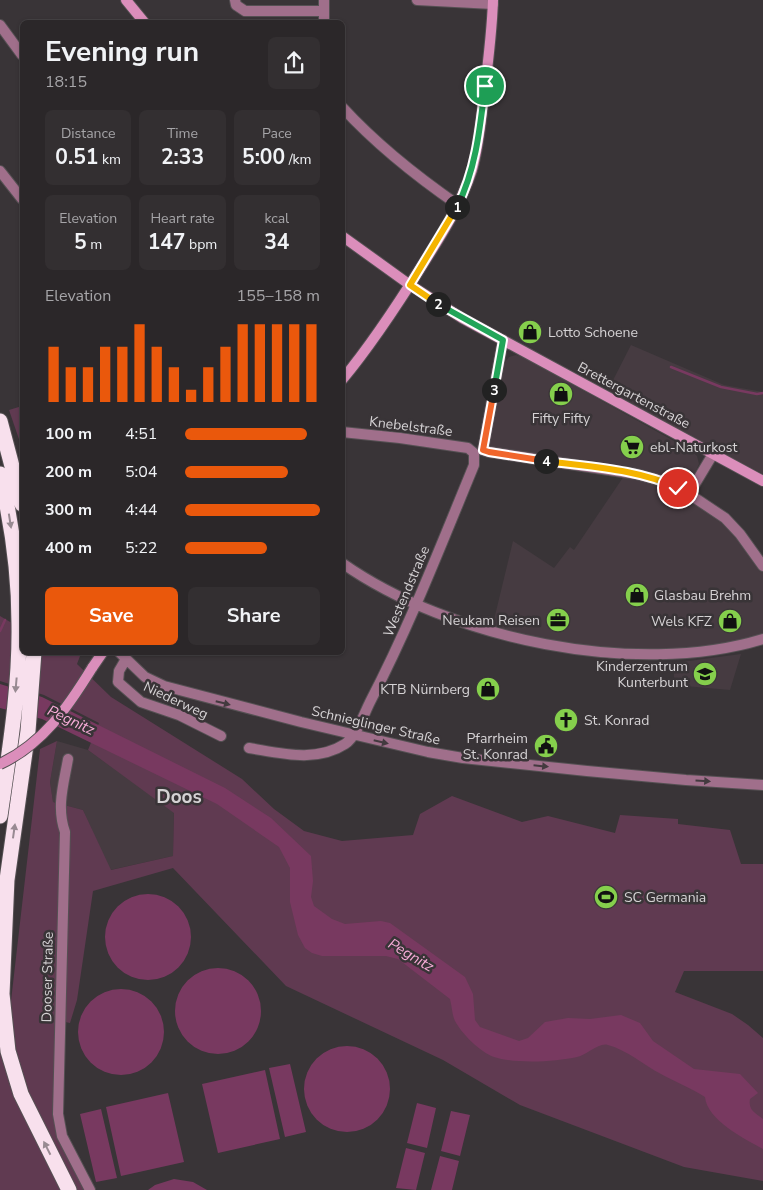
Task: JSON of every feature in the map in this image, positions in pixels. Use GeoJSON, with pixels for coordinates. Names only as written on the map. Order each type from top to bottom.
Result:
{"type":"FeatureCollection","features":[{"type":"Feature","properties":{"kind":"highway"},"geometry":{"type":"LineString","coordinates":[[0,421],[20,496]]}},
{"type":"Feature","properties":{"kind":"highway"},"geometry":{"type":"LineString","coordinates":[[0,474],[8,507],[17,568],[19,644],[12,726],[0,816]]}},
{"type":"Feature","properties":{"kind":"highway"},"geometry":{"type":"LineString","coordinates":[[0,928],[28,731],[34,655]]}},
{"type":"Feature","properties":{"kind":"highway"},"geometry":{"type":"LineString","coordinates":[[7,879],[2,994],[8,1051],[16,1080],[26,1105],[69,1190]]}},
{"type":"Feature","properties":{"kind":"main road"},"geometry":{"type":"LineString","coordinates":[[126,0],[142,20]]}},
{"type":"Feature","properties":{"kind":"main road"},"geometry":{"type":"LineString","coordinates":[[345,376],[410,285],[458,205],[472,170],[478,143],[489,56],[493,2]]}},
{"type":"Feature","properties":{"kind":"main road","name":"Brettergartenstraße"},"geometry":{"type":"LineString","coordinates":[[345,238],[410,285],[454,313],[763,482]]}},
{"type":"Feature","properties":{"kind":"main road"},"geometry":{"type":"LineString","coordinates":[[0,764],[24,750],[44,734],[67,707],[101,655]]}},
{"type":"Feature","properties":{"kind":"street"},"geometry":{"type":"LineString","coordinates":[[235,0],[236,5],[245,12],[324,12]]}},
{"type":"Feature","properties":{"kind":"street"},"geometry":{"type":"LineString","coordinates":[[324,0],[324,20]]}},
{"type":"Feature","properties":{"kind":"street"},"geometry":{"type":"LineString","coordinates":[[417,0],[493,2]]}},
{"type":"Feature","properties":{"kind":"street"},"geometry":{"type":"LineString","coordinates":[[0,25],[20,52]]}},
{"type":"Feature","properties":{"kind":"street"},"geometry":{"type":"LineString","coordinates":[[345,110],[363,129],[407,168],[458,205]]}},
{"type":"Feature","properties":{"kind":"street"},"geometry":{"type":"LineString","coordinates":[[0,171],[20,196]]}},
{"type":"Feature","properties":{"kind":"street","name":"Westendstraße"},"geometry":{"type":"LineString","coordinates":[[353,735],[386,670],[416,604],[474,465],[479,451],[503,340]]}},
{"type":"Feature","properties":{"kind":"street","name":"Knebelstraße"},"geometry":{"type":"LineString","coordinates":[[345,432],[446,444],[479,451],[636,474],[666,482],[689,494],[732,526],[763,566]]}},
{"type":"Feature","properties":{"kind":"street"},"geometry":{"type":"LineString","coordinates":[[689,494],[713,454]]}},
{"type":"Feature","properties":{"kind":"street"},"geometry":{"type":"LineString","coordinates":[[345,565],[358,574],[416,604],[458,621],[489,631],[550,644],[596,652],[646,654],[688,653],[723,648],[763,639]]}},
{"type":"Feature","properties":{"kind":"street","name":"Schnieglinger Straße"},"geometry":{"type":"LineString","coordinates":[[122,656],[145,677],[164,686],[353,735],[428,752],[463,758],[686,780],[763,785]]}},
{"type":"Feature","properties":{"kind":"street","name":"Niederweg"},"geometry":{"type":"LineString","coordinates":[[122,656],[118,682],[135,698],[141,702],[179,715],[221,736]]}},
{"type":"Feature","properties":{"kind":"street"},"geometry":{"type":"LineString","coordinates":[[249,748],[298,756],[310,755],[339,748],[350,740],[353,735]]}},
{"type":"Feature","properties":{"kind":"street","name":"Dooser Straße"},"geometry":{"type":"LineString","coordinates":[[68,759],[61,796],[60,815],[65,832],[65,842],[58,1114],[62,1136],[90,1190]]}},
{"type":"Feature","properties":{"kind":"shaded area"},"geometry":{"type":"Polygon","coordinates":[[[631,345],[724,385],[763,392],[763,474],[710,447],[608,390],[631,345]]]}},
{"type":"Feature","properties":{"kind":"shaded area"},"geometry":{"type":"Polygon","coordinates":[[[516,355],[523,357],[692,451],[697,456],[699,464],[692,479],[686,483],[679,484],[488,447],[503,365],[509,357],[516,355]]]}},
{"type":"Feature","properties":{"kind":"shaded area"},"geometry":{"type":"Polygon","coordinates":[[[20,407],[20,442],[9,410],[20,407]]]}},
{"type":"Feature","properties":{"kind":"shaded area"},"geometry":{"type":"Polygon","coordinates":[[[624,476],[656,482],[674,490],[718,518],[734,533],[763,572],[763,635],[724,645],[651,650],[601,648],[565,643],[492,628],[513,541],[554,568],[570,547],[574,550],[624,476]]]}},
{"type":"Feature","properties":{"kind":"shaded area"},"geometry":{"type":"Polygon","coordinates":[[[0,616],[20,628],[20,655],[80,655],[77,664],[111,697],[242,779],[274,809],[304,831],[342,841],[413,835],[420,814],[452,796],[522,822],[548,816],[615,833],[620,815],[678,819],[678,824],[730,830],[741,864],[763,864],[763,971],[684,971],[675,992],[732,1014],[763,1038],[763,1181],[684,1167],[520,1105],[443,1060],[286,986],[173,868],[93,891],[77,1000],[70,1023],[56,1020],[55,1109],[86,1190],[73,1190],[20,1075],[8,1027],[40,749],[57,741],[50,782],[53,802],[83,810],[111,870],[173,856],[174,813],[88,750],[99,723],[44,695],[0,681],[0,616]]]}},
{"type":"Feature","properties":{"kind":"shaded area","name":"Kinderzentrum Kunterbunt"},"geometry":{"type":"Polygon","coordinates":[[[741,654],[730,690],[674,685],[674,663],[741,654]]]}},
{"type":"Feature","properties":{"kind":"shaded area"},"geometry":{"type":"Polygon","coordinates":[[[57,741],[88,750],[174,812],[173,856],[110,870],[83,810],[53,802],[50,782],[57,741]]]}},
{"type":"Feature","properties":{"kind":"shaded area"},"geometry":{"type":"Polygon","coordinates":[[[0,1046],[9,1080],[63,1190],[0,1190],[0,1046]]]}},
{"type":"Feature","properties":{"kind":"water","name":"Pegnitz"},"geometry":{"type":"Polygon","coordinates":[[[0,684],[42,697],[225,788],[271,818],[311,856],[313,881],[311,897],[314,906],[332,919],[345,924],[381,921],[390,923],[465,977],[473,994],[475,1020],[480,1027],[519,1041],[528,1038],[545,1022],[568,1018],[590,1019],[621,1015],[640,1023],[653,1041],[694,1069],[740,1074],[758,1093],[750,1099],[750,1106],[763,1119],[763,1149],[719,1121],[707,1105],[705,1097],[615,1047],[601,1045],[577,1057],[547,1061],[513,1061],[494,1057],[477,1047],[458,1026],[454,1019],[450,999],[398,959],[386,956],[322,956],[312,953],[305,948],[298,935],[290,902],[290,868],[279,847],[217,804],[42,719],[0,708],[0,684]]]}},
{"type":"Feature","properties":{"kind":"water"},"geometry":{"type":"Polygon","coordinates":[[[140,894],[156,894],[165,897],[179,906],[188,920],[191,937],[188,954],[179,968],[165,977],[156,980],[140,980],[124,973],[112,961],[105,945],[105,929],[112,913],[124,901],[140,894]]]}},
{"type":"Feature","properties":{"kind":"water"},"geometry":{"type":"Polygon","coordinates":[[[210,968],[226,968],[235,971],[249,980],[258,994],[261,1011],[258,1028],[249,1042],[235,1051],[226,1054],[210,1054],[194,1047],[182,1035],[175,1019],[175,1003],[182,987],[194,975],[210,968]]]}},
{"type":"Feature","properties":{"kind":"water"},"geometry":{"type":"Polygon","coordinates":[[[113,989],[129,989],[138,992],[152,1001],[161,1015],[164,1032],[161,1049],[152,1063],[138,1072],[129,1075],[113,1075],[97,1068],[85,1056],[78,1040],[78,1024],[85,1008],[97,996],[113,989]]]}},
{"type":"Feature","properties":{"kind":"water"},"geometry":{"type":"Polygon","coordinates":[[[339,1046],[355,1046],[364,1049],[378,1058],[387,1072],[390,1089],[387,1106],[378,1120],[364,1129],[355,1132],[339,1132],[323,1125],[311,1113],[304,1097],[304,1081],[311,1065],[323,1053],[339,1046]]]}},
{"type":"Feature","properties":{"kind":"water"},"geometry":{"type":"Polygon","coordinates":[[[290,1064],[306,1132],[285,1137],[269,1068],[290,1064]]]}},
{"type":"Feature","properties":{"kind":"water"},"geometry":{"type":"Polygon","coordinates":[[[265,1070],[280,1139],[218,1153],[202,1084],[265,1070]]]}},
{"type":"Feature","properties":{"kind":"water"},"geometry":{"type":"Polygon","coordinates":[[[168,1093],[184,1162],[121,1176],[106,1107],[168,1093]]]}},
{"type":"Feature","properties":{"kind":"water"},"geometry":{"type":"Polygon","coordinates":[[[417,1103],[436,1108],[427,1148],[407,1143],[417,1103]]]}},
{"type":"Feature","properties":{"kind":"water"},"geometry":{"type":"Polygon","coordinates":[[[101,1109],[117,1178],[96,1182],[80,1114],[101,1109]]]}},
{"type":"Feature","properties":{"kind":"water"},"geometry":{"type":"Polygon","coordinates":[[[451,1111],[470,1115],[460,1156],[441,1151],[451,1111]]]}},
{"type":"Feature","properties":{"kind":"water"},"geometry":{"type":"Polygon","coordinates":[[[406,1148],[425,1153],[416,1190],[396,1188],[406,1148]]]}},
{"type":"Feature","properties":{"kind":"water"},"geometry":{"type":"Polygon","coordinates":[[[440,1156],[459,1161],[452,1190],[431,1190],[440,1156]]]}},
{"type":"Feature","properties":{"kind":"water"},"geometry":{"type":"Polygon","coordinates":[[[174,1179],[193,1182],[207,1190],[148,1190],[155,1185],[174,1179]]]}},
{"type":"Feature","properties":{"kind":"waterway"},"geometry":{"type":"LineString","coordinates":[[671,367],[721,387],[757,394],[763,393]]}},
{"type":"Feature","properties":{"kind":"waterway"},"geometry":{"type":"LineString","coordinates":[[0,631],[5,620]]}},
{"type":"Feature","properties":{"kind":"place","name":"Lotto Schoene"},"geometry":{"type":"Point","coordinates":[530,332]}},
{"type":"Feature","properties":{"kind":"place","name":"Fifty Fifty"},"geometry":{"type":"Point","coordinates":[561,394]}},
{"type":"Feature","properties":{"kind":"place","name":"ebl-Naturkost"},"geometry":{"type":"Point","coordinates":[632,447]}},
{"type":"Feature","properties":{"kind":"place","name":"Glasbau Brehm"},"geometry":{"type":"Point","coordinates":[637,595]}},
{"type":"Feature","properties":{"kind":"place","name":"Neukam Reisen"},"geometry":{"type":"Point","coordinates":[558,620]}},
{"type":"Feature","properties":{"kind":"place","name":"Wels KFZ"},"geometry":{"type":"Point","coordinates":[730,621]}},
{"type":"Feature","properties":{"kind":"place","name":"Kinderzentrum Kunterbunt"},"geometry":{"type":"Point","coordinates":[705,674]}},
{"type":"Feature","properties":{"kind":"place","name":"KTB Nürnberg"},"geometry":{"type":"Point","coordinates":[488,689]}},
{"type":"Feature","properties":{"kind":"place","name":"St. Konrad"},"geometry":{"type":"Point","coordinates":[566,720]}},
{"type":"Feature","properties":{"kind":"place","name":"Pfarrheim St. Konrad"},"geometry":{"type":"Point","coordinates":[546,746]}},
{"type":"Feature","properties":{"kind":"place","name":"SC Germania"},"geometry":{"type":"Point","coordinates":[606,897]}},
{"type":"Feature","properties":{"kind":"district","name":"Doos"},"geometry":{"type":"Point","coordinates":[179,796]}},
{"type":"Feature","properties":{"kind":"route"},"geometry":{"type":"LineString","coordinates":[[485,86],[472,170],[458,205],[410,285],[462,318],[503,340],[483,450],[636,474],[656,478],[678,488]]}}]}
